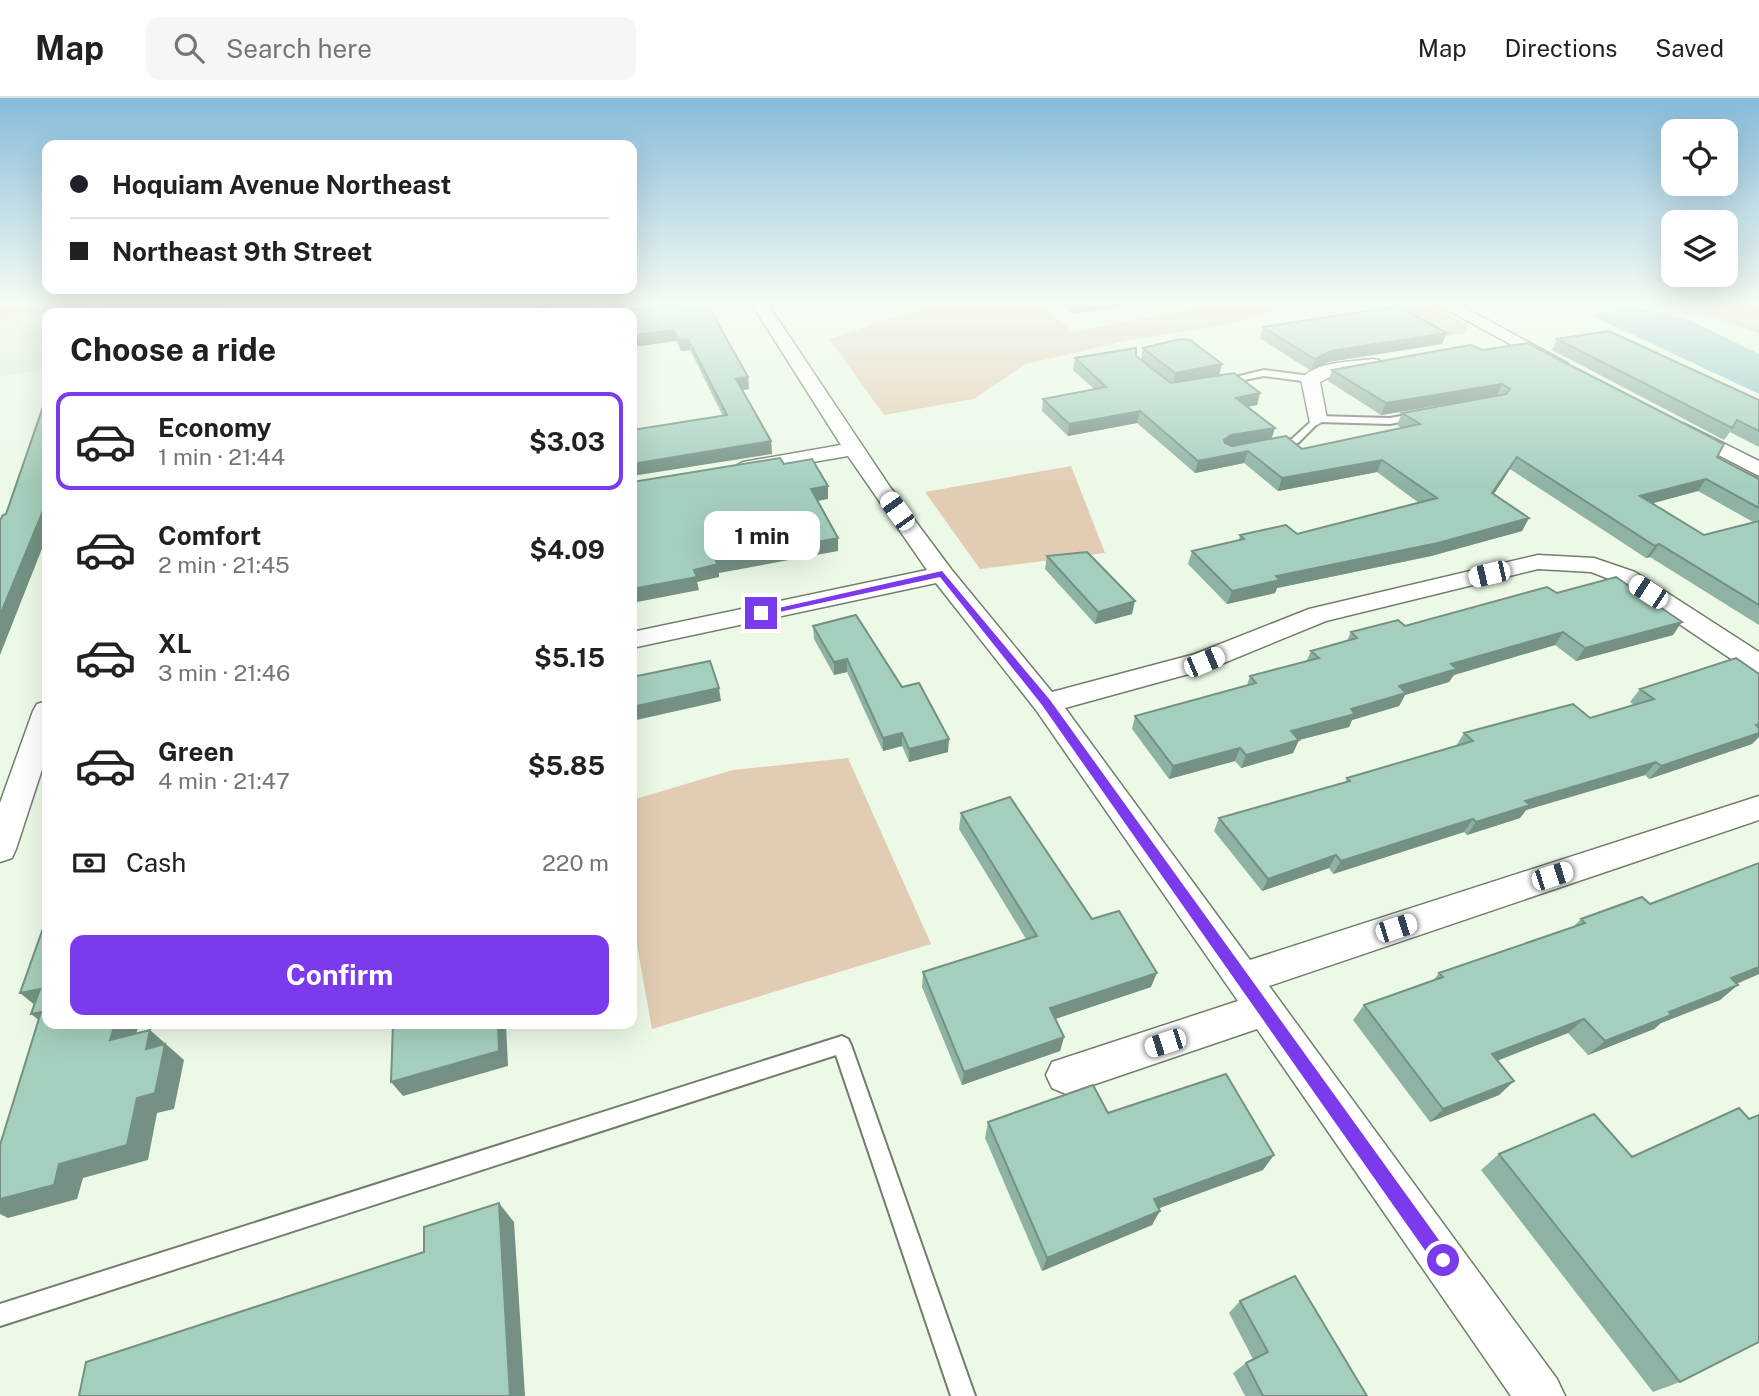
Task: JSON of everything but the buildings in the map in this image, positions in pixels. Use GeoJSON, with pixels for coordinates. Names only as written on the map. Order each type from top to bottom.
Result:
{"type":"FeatureCollection","features":[{"type":"Feature","properties":{"kind":"street"},"geometry":{"type":"LineString","coordinates":[[798,364],[853,450],[942,574],[1046,703],[1540,1396]]}},
{"type":"Feature","properties":{"kind":"street"},"geometry":{"type":"LineString","coordinates":[[1317,419],[1319,375],[1377,364]]}},
{"type":"Feature","properties":{"kind":"street"},"geometry":{"type":"LineString","coordinates":[[1559,364],[1575,372]]}},
{"type":"Feature","properties":{"kind":"street"},"geometry":{"type":"LineString","coordinates":[[1670,422],[1759,470]]}},
{"type":"Feature","properties":{"kind":"street"},"geometry":{"type":"LineString","coordinates":[[723,471],[853,450]]}},
{"type":"Feature","properties":{"kind":"street"},"geometry":{"type":"LineString","coordinates":[[1046,703],[1204,662],[1318,615],[1538,562],[1594,565],[1626,577],[1759,665]]}},
{"type":"Feature","properties":{"kind":"street"},"geometry":{"type":"LineString","coordinates":[[637,639],[942,574]]}},
{"type":"Feature","properties":{"kind":"street"},"geometry":{"type":"LineString","coordinates":[[0,849],[26,763],[42,723]]}},
{"type":"Feature","properties":{"kind":"street"},"geometry":{"type":"LineString","coordinates":[[1241,979],[1759,808]]}},
{"type":"Feature","properties":{"kind":"street"},"geometry":{"type":"LineString","coordinates":[[1066,1075],[1264,1010]]}},
{"type":"Feature","properties":{"kind":"lane"},"geometry":{"type":"LineString","coordinates":[[1210,383],[1264,373],[1319,375]]}},
{"type":"Feature","properties":{"kind":"lane"},"geometry":{"type":"LineString","coordinates":[[1268,446],[1295,441],[1317,419],[1390,421],[1430,414]]}},
{"type":"Feature","properties":{"kind":"lane"},"geometry":{"type":"LineString","coordinates":[[0,1315],[842,1045],[963,1396]]}},
{"type":"Feature","properties":{"kind":"shaded area"},"geometry":{"type":"Polygon","coordinates":[[[0,364],[42,364],[42,371],[0,376],[0,364]]]}},
{"type":"Feature","properties":{"kind":"shaded area"},"geometry":{"type":"Polygon","coordinates":[[[847,364],[1028,364],[974,399],[884,415],[847,364]]]}},
{"type":"Feature","properties":{"kind":"shaded area"},"geometry":{"type":"Polygon","coordinates":[[[1071,466],[1105,553],[980,569],[925,492],[1071,466]]]}},
{"type":"Feature","properties":{"kind":"shaded area"},"geometry":{"type":"Polygon","coordinates":[[[848,758],[931,944],[652,1029],[637,946],[637,799],[733,770],[848,758]]]}},
{"type":"Feature","properties":{"kind":"water"},"geometry":{"type":"Polygon","coordinates":[[[1694,364],[1759,364],[1759,394],[1694,364]]]}},
{"type":"Feature","properties":{"kind":"route"},"geometry":{"type":"LineString","coordinates":[[761,613],[942,574],[1046,703],[1443,1260]]}}]}
